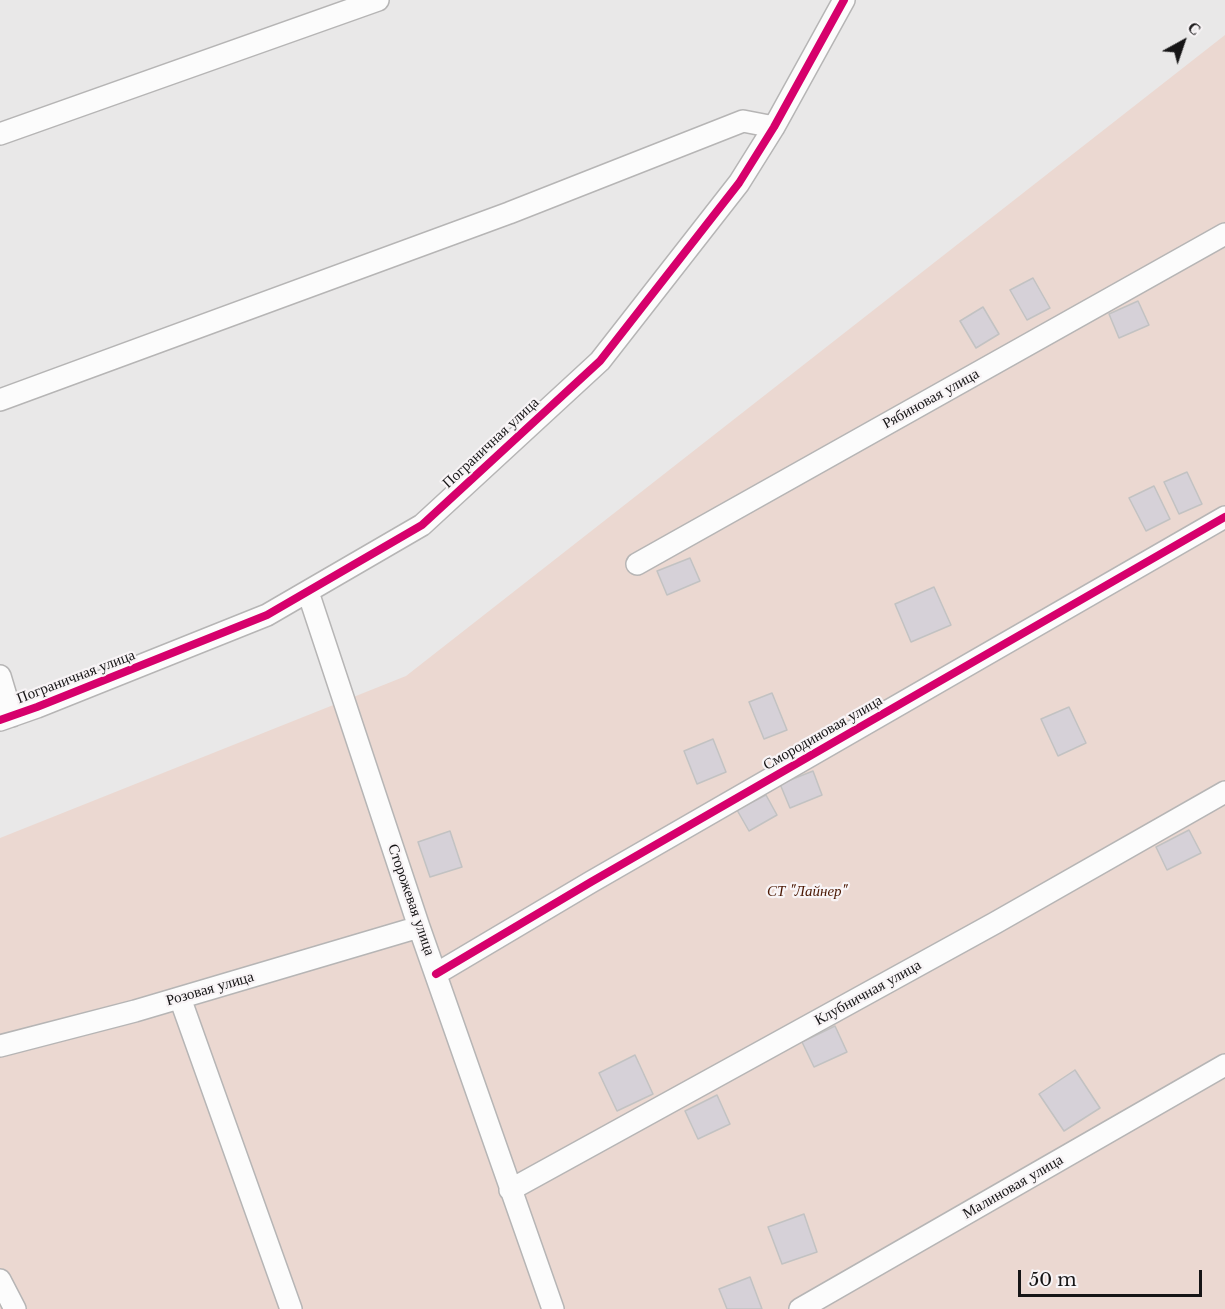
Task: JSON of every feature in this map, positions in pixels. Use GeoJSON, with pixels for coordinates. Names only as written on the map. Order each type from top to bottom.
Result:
{"type":"FeatureCollection","features":[{"type":"Feature","properties":{"kind":"street"},"geometry":{"type":"LineString","coordinates":[[0,134],[378,0]]}},
{"type":"Feature","properties":{"kind":"street","name":"Пограничная улица"},"geometry":{"type":"LineString","coordinates":[[6,718],[267,615],[422,525],[600,361],[740,183],[774,127],[844,0]]}},
{"type":"Feature","properties":{"kind":"street"},"geometry":{"type":"LineString","coordinates":[[0,400],[509,213],[743,121],[774,127]]}},
{"type":"Feature","properties":{"kind":"street","name":"Рябиновая улица"},"geometry":{"type":"LineString","coordinates":[[637,564],[1225,234]]}},
{"type":"Feature","properties":{"kind":"street","name":"Смородиновая улица"},"geometry":{"type":"LineString","coordinates":[[436,974],[591,882],[1225,517]]}},
{"type":"Feature","properties":{"kind":"street","name":"Сторожевая улица"},"geometry":{"type":"LineString","coordinates":[[308,592],[436,974],[553,1309]]}},
{"type":"Feature","properties":{"kind":"street"},"geometry":{"type":"LineString","coordinates":[[0,676],[6,718]]}},
{"type":"Feature","properties":{"kind":"street","name":"Клубничная улица"},"geometry":{"type":"LineString","coordinates":[[510,1190],[994,923],[1225,792]]}},
{"type":"Feature","properties":{"kind":"street","name":"Розовая улица"},"geometry":{"type":"LineString","coordinates":[[0,1046],[180,998],[420,927]]}},
{"type":"Feature","properties":{"kind":"street"},"geometry":{"type":"LineString","coordinates":[[180,998],[291,1309]]}},
{"type":"Feature","properties":{"kind":"street","name":"Малиновая улица"},"geometry":{"type":"LineString","coordinates":[[800,1309],[1225,1065]]}},
{"type":"Feature","properties":{"kind":"street"},"geometry":{"type":"LineString","coordinates":[[0,1280],[15,1309]]}},
{"type":"Feature","properties":{"kind":"green space","name":"СТ \"Лайнер\""},"geometry":{"type":"Polygon","coordinates":[[[1225,35],[1225,1309],[0,1309],[0,838],[406,676],[1225,35]]]}},
{"type":"Feature","properties":{"kind":"building"},"geometry":{"type":"Polygon","coordinates":[[[1033,278],[1050,308],[1027,320],[1010,290],[1033,278]]]}},
{"type":"Feature","properties":{"kind":"building"},"geometry":{"type":"Polygon","coordinates":[[[1138,301],[1149,325],[1119,338],[1109,314],[1138,301]]]}},
{"type":"Feature","properties":{"kind":"building"},"geometry":{"type":"Polygon","coordinates":[[[983,307],[999,334],[976,348],[960,321],[983,307]]]}},
{"type":"Feature","properties":{"kind":"building"},"geometry":{"type":"Polygon","coordinates":[[[1187,472],[1202,504],[1179,514],[1164,482],[1187,472]]]}},
{"type":"Feature","properties":{"kind":"building"},"geometry":{"type":"Polygon","coordinates":[[[1154,486],[1170,519],[1146,531],[1129,498],[1154,486]]]}},
{"type":"Feature","properties":{"kind":"building"},"geometry":{"type":"Polygon","coordinates":[[[690,558],[700,581],[667,595],[657,571],[690,558]]]}},
{"type":"Feature","properties":{"kind":"building"},"geometry":{"type":"Polygon","coordinates":[[[934,587],[951,625],[911,642],[895,604],[934,587]]]}},
{"type":"Feature","properties":{"kind":"building"},"geometry":{"type":"Polygon","coordinates":[[[772,693],[787,730],[764,739],[749,702],[772,693]]]}},
{"type":"Feature","properties":{"kind":"building"},"geometry":{"type":"Polygon","coordinates":[[[1069,707],[1086,743],[1058,756],[1041,719],[1069,707]]]}},
{"type":"Feature","properties":{"kind":"building"},"geometry":{"type":"Polygon","coordinates":[[[713,739],[726,772],[697,784],[684,751],[713,739]]]}},
{"type":"Feature","properties":{"kind":"building"},"geometry":{"type":"Polygon","coordinates":[[[813,771],[822,795],[790,808],[780,784],[813,771]]]}},
{"type":"Feature","properties":{"kind":"building"},"geometry":{"type":"Polygon","coordinates":[[[766,795],[777,815],[749,831],[737,810],[766,795]]]}},
{"type":"Feature","properties":{"kind":"building"},"geometry":{"type":"Polygon","coordinates":[[[1189,830],[1201,853],[1167,870],[1156,847],[1189,830]]]}},
{"type":"Feature","properties":{"kind":"building"},"geometry":{"type":"Polygon","coordinates":[[[450,831],[462,867],[430,877],[418,842],[450,831]]]}},
{"type":"Feature","properties":{"kind":"building"},"geometry":{"type":"Polygon","coordinates":[[[835,1026],[847,1052],[814,1067],[802,1042],[835,1026]]]}},
{"type":"Feature","properties":{"kind":"building"},"geometry":{"type":"Polygon","coordinates":[[[635,1055],[653,1094],[617,1111],[599,1073],[635,1055]]]}},
{"type":"Feature","properties":{"kind":"building"},"geometry":{"type":"Polygon","coordinates":[[[1075,1070],[1100,1108],[1064,1131],[1039,1094],[1075,1070]]]}},
{"type":"Feature","properties":{"kind":"building"},"geometry":{"type":"Polygon","coordinates":[[[717,1095],[730,1124],[698,1139],[685,1111],[717,1095]]]}},
{"type":"Feature","properties":{"kind":"building"},"geometry":{"type":"Polygon","coordinates":[[[804,1214],[817,1252],[782,1264],[768,1227],[804,1214]]]}},
{"type":"Feature","properties":{"kind":"building"},"geometry":{"type":"Polygon","coordinates":[[[750,1277],[762,1309],[727,1309],[719,1289],[750,1277]]]}},
{"type":"Feature","properties":{"kind":"cycle path"},"geometry":{"type":"LineString","coordinates":[[0,720],[267,615],[422,525],[600,361],[739,183],[774,127],[844,0]]}},
{"type":"Feature","properties":{"kind":"cycle path"},"geometry":{"type":"LineString","coordinates":[[436,974],[591,882],[1225,517]]}}]}
